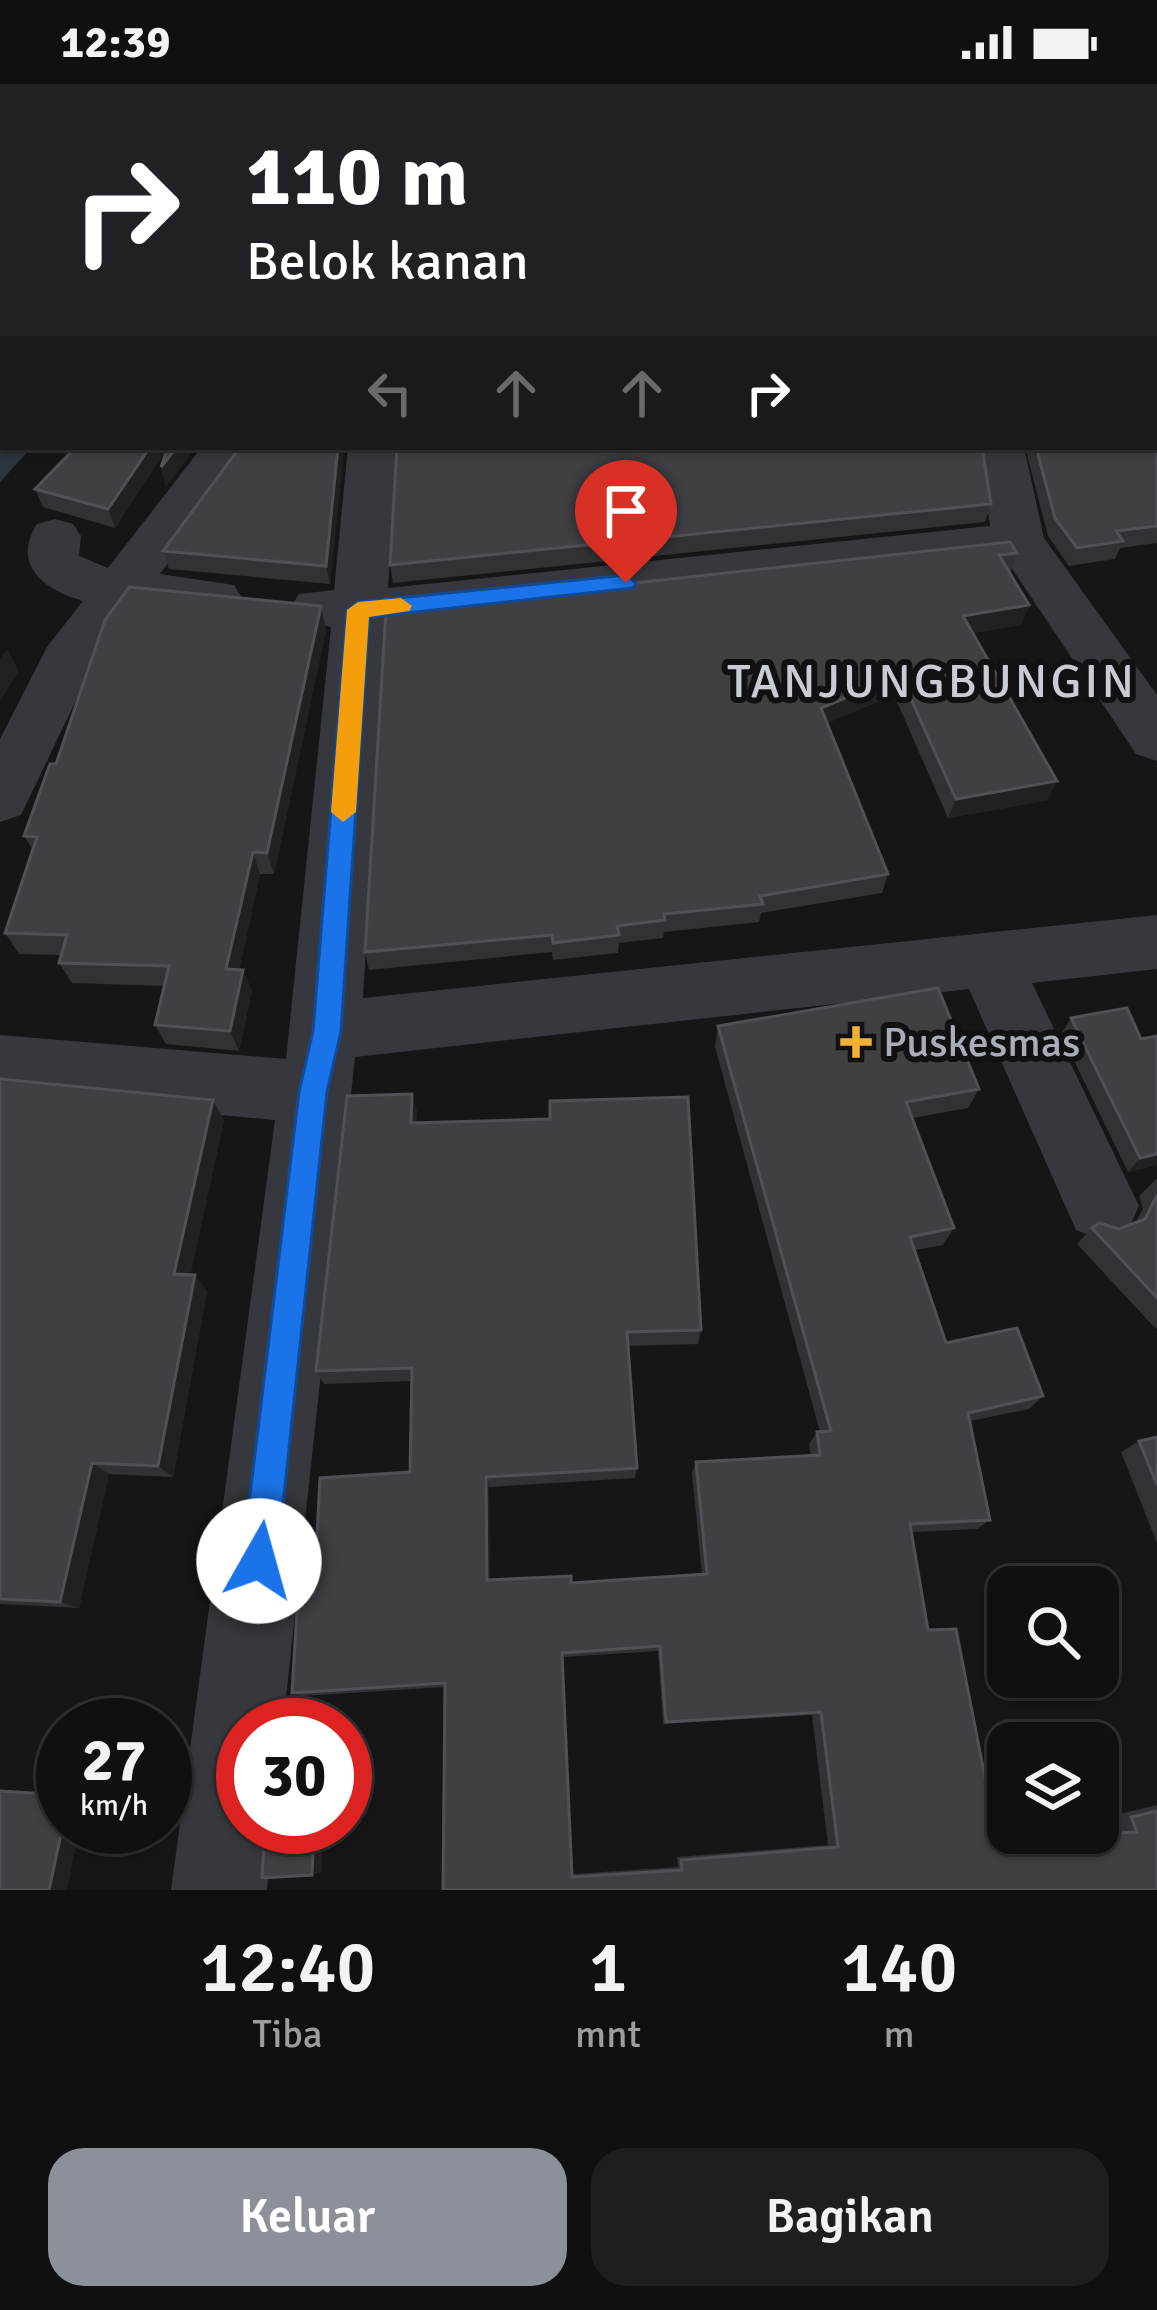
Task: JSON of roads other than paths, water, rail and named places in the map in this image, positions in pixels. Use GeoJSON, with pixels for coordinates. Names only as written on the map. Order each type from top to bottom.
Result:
{"type":"FeatureCollection","features":[{"type":"Feature","properties":{"kind":"street"},"geometry":{"type":"LineString","coordinates":[[0,799],[68,661],[226,450]]}},
{"type":"Feature","properties":{"kind":"street"},"geometry":{"type":"LineString","coordinates":[[218,1890],[320,1062],[372,450]]}},
{"type":"Feature","properties":{"kind":"street"},"geometry":{"type":"LineString","coordinates":[[1001,450],[1018,540],[1157,739]]}},
{"type":"Feature","properties":{"kind":"street"},"geometry":{"type":"LineString","coordinates":[[56,536],[52,563],[62,574],[118,590],[358,610],[1018,540]]}},
{"type":"Feature","properties":{"kind":"street"},"geometry":{"type":"LineString","coordinates":[[0,1066],[320,1062],[988,959],[1157,942]]}},
{"type":"Feature","properties":{"kind":"street"},"geometry":{"type":"LineString","coordinates":[[988,959],[1102,1206]]}},
{"type":"Feature","properties":{"kind":"place","name":"Puskesmas"},"geometry":{"type":"Point","coordinates":[856,1042]}},
{"type":"Feature","properties":{"kind":"district","name":"TANJUNGBUNGIN"},"geometry":{"type":"Point","coordinates":[932,681]}}]}
